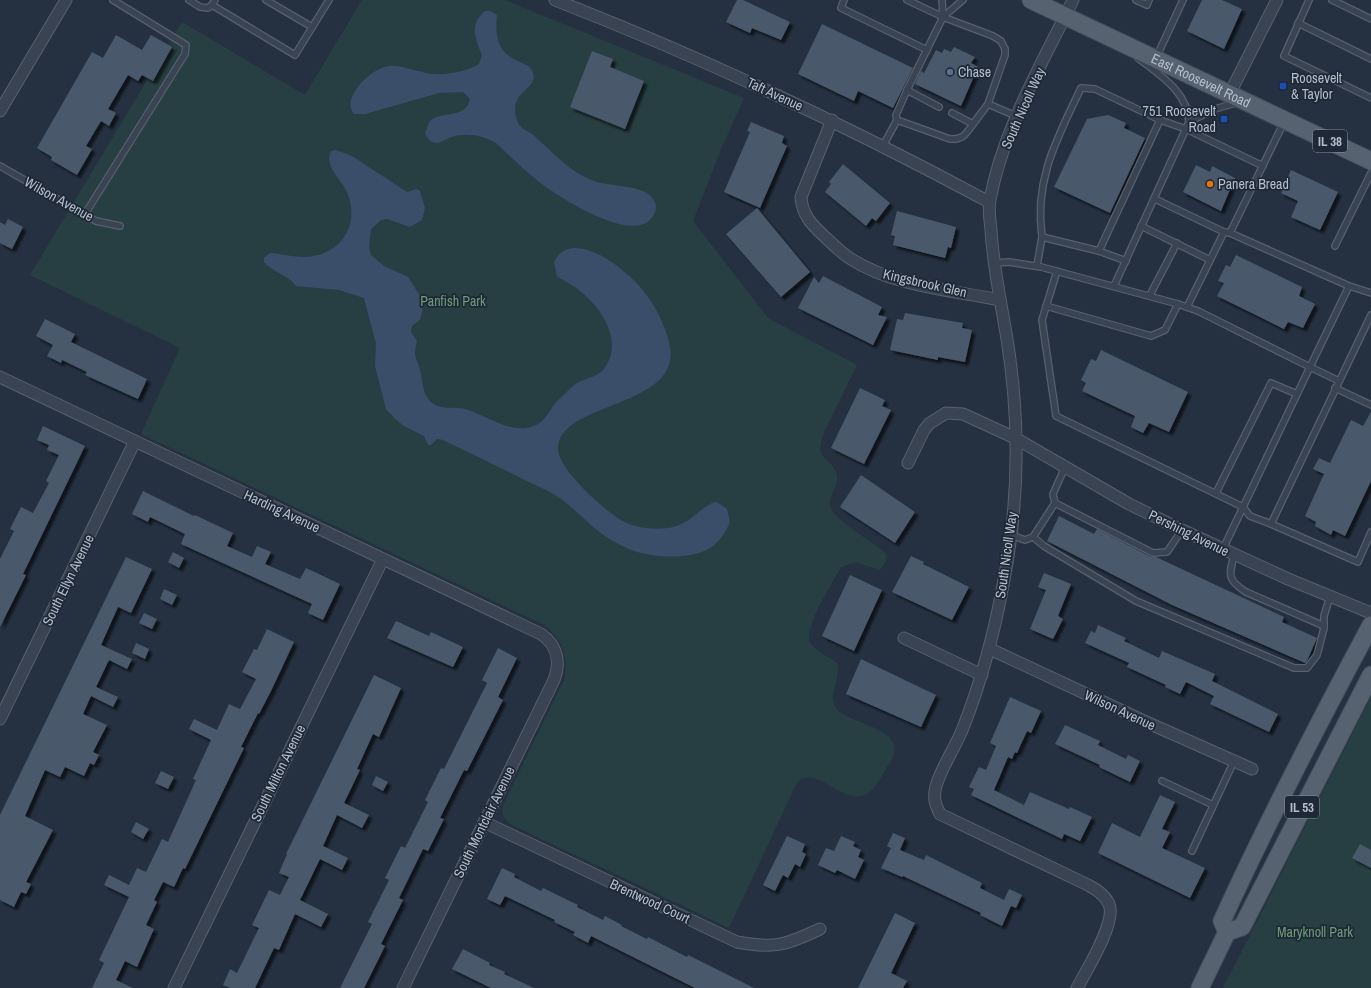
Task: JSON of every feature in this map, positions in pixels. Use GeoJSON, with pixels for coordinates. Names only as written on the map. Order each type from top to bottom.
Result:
{"type":"FeatureCollection","features":[{"type":"Feature","properties":{"kind":"main road","name":"East Roosevelt Road"},"geometry":{"type":"LineString","coordinates":[[1031,0],[1246,100],[1371,161]]}},
{"type":"Feature","properties":{"kind":"main road","name":"IL 53"},"geometry":{"type":"LineString","coordinates":[[1371,625],[1297,764],[1252,855],[1222,921],[1228,932],[1242,927],[1371,675]]}},
{"type":"Feature","properties":{"kind":"main road"},"geometry":{"type":"LineString","coordinates":[[1200,988],[1228,932]]}},
{"type":"Feature","properties":{"kind":"street"},"geometry":{"type":"LineString","coordinates":[[0,111],[66,0]]}},
{"type":"Feature","properties":{"kind":"street","name":"Taft Avenue"},"geometry":{"type":"LineString","coordinates":[[557,0],[706,62],[832,120],[989,202]]}},
{"type":"Feature","properties":{"kind":"street","name":"South Nicoll Way"},"geometry":{"type":"LineString","coordinates":[[1073,0],[1016,116],[1005,146],[989,202],[994,263],[1012,375],[1015,438],[1011,535],[990,649],[962,732],[938,782],[934,802],[940,814],[1088,885],[1102,894],[1110,905],[1110,918],[1105,933],[1077,988]]}},
{"type":"Feature","properties":{"kind":"street"},"geometry":{"type":"LineString","coordinates":[[1230,93],[1277,0]]}},
{"type":"Feature","properties":{"kind":"street","name":"Kingsbrook Glen"},"geometry":{"type":"LineString","coordinates":[[832,120],[801,197],[801,206],[805,216],[813,225],[851,259],[882,274],[899,280],[1000,300]]}},
{"type":"Feature","properties":{"kind":"street","name":"Harding Avenue"},"geometry":{"type":"LineString","coordinates":[[0,377],[541,634],[549,640],[556,654]]}},
{"type":"Feature","properties":{"kind":"street","name":"Pershing Avenue"},"geometry":{"type":"LineString","coordinates":[[908,463],[927,426],[938,417],[946,413],[964,414],[1015,438],[1129,504],[1182,530],[1234,555],[1371,613]]}},
{"type":"Feature","properties":{"kind":"street","name":"South Ellyn Avenue"},"geometry":{"type":"LineString","coordinates":[[0,719],[135,441]]}},
{"type":"Feature","properties":{"kind":"street","name":"South Milton Avenue"},"geometry":{"type":"LineString","coordinates":[[174,988],[383,559]]}},
{"type":"Feature","properties":{"kind":"street"},"geometry":{"type":"LineString","coordinates":[[904,638],[982,675]]}},
{"type":"Feature","properties":{"kind":"street","name":"Wilson Avenue"},"geometry":{"type":"LineString","coordinates":[[990,649],[1139,719],[1252,768]]}},
{"type":"Feature","properties":{"kind":"street","name":"South Montclair Avenue"},"geometry":{"type":"LineString","coordinates":[[403,988],[554,680],[558,663],[556,654]]}},
{"type":"Feature","properties":{"kind":"street","name":"Brentwood Court"},"geometry":{"type":"LineString","coordinates":[[484,822],[738,942],[765,947],[794,942],[820,929]]}},
{"type":"Feature","properties":{"kind":"lane"},"geometry":{"type":"LineString","coordinates":[[85,214],[185,54],[186,45],[113,0]]}},
{"type":"Feature","properties":{"kind":"lane"},"geometry":{"type":"LineString","coordinates":[[189,0],[200,7],[208,8],[213,3],[295,55],[329,0]]}},
{"type":"Feature","properties":{"kind":"lane"},"geometry":{"type":"LineString","coordinates":[[266,0],[312,27]]}},
{"type":"Feature","properties":{"kind":"lane"},"geometry":{"type":"LineString","coordinates":[[844,0],[841,8],[927,50]]}},
{"type":"Feature","properties":{"kind":"lane"},"geometry":{"type":"LineString","coordinates":[[897,120],[950,139],[959,140],[966,136],[988,104],[1005,55],[1005,49],[993,36],[944,18],[907,0]]}},
{"type":"Feature","properties":{"kind":"lane"},"geometry":{"type":"LineString","coordinates":[[942,0],[944,18]]}},
{"type":"Feature","properties":{"kind":"lane"},"geometry":{"type":"LineString","coordinates":[[883,146],[897,120],[896,115],[907,90],[944,18],[964,0]]}},
{"type":"Feature","properties":{"kind":"lane"},"geometry":{"type":"LineString","coordinates":[[1136,0],[1147,5],[1149,0]]}},
{"type":"Feature","properties":{"kind":"lane"},"geometry":{"type":"LineString","coordinates":[[1156,58],[1183,0]]}},
{"type":"Feature","properties":{"kind":"lane"},"geometry":{"type":"LineString","coordinates":[[1309,0],[1284,56],[1371,98]]}},
{"type":"Feature","properties":{"kind":"lane"},"geometry":{"type":"LineString","coordinates":[[1332,0],[1371,19]]}},
{"type":"Feature","properties":{"kind":"lane"},"geometry":{"type":"LineString","coordinates":[[1298,24],[1371,59]]}},
{"type":"Feature","properties":{"kind":"lane"},"geometry":{"type":"LineString","coordinates":[[1111,37],[1165,79],[1180,94],[1189,110],[1189,122],[1114,286]]}},
{"type":"Feature","properties":{"kind":"lane"},"geometry":{"type":"LineString","coordinates":[[1037,266],[1042,237],[1039,214],[1045,169],[1081,88],[1094,89],[1160,120],[1186,129],[1262,166]]}},
{"type":"Feature","properties":{"kind":"lane"},"geometry":{"type":"LineString","coordinates":[[907,90],[939,107]]}},
{"type":"Feature","properties":{"kind":"lane"},"geometry":{"type":"LineString","coordinates":[[1189,122],[1215,109],[1246,100]]}},
{"type":"Feature","properties":{"kind":"lane"},"geometry":{"type":"LineString","coordinates":[[988,104],[1016,116]]}},
{"type":"Feature","properties":{"kind":"lane"},"geometry":{"type":"LineString","coordinates":[[952,113],[973,124]]}},
{"type":"Feature","properties":{"kind":"lane"},"geometry":{"type":"LineString","coordinates":[[1099,251],[1160,120]]}},
{"type":"Feature","properties":{"kind":"lane"},"geometry":{"type":"LineString","coordinates":[[1187,307],[1210,260],[1227,233],[1285,120]]}},
{"type":"Feature","properties":{"kind":"lane","name":"Wilson Avenue"},"geometry":{"type":"LineString","coordinates":[[0,166],[96,221],[120,226]]}},
{"type":"Feature","properties":{"kind":"lane"},"geometry":{"type":"LineString","coordinates":[[1335,246],[1371,173]]}},
{"type":"Feature","properties":{"kind":"lane"},"geometry":{"type":"LineString","coordinates":[[1154,199],[1227,233],[1349,286],[1371,293]]}},
{"type":"Feature","properties":{"kind":"lane"},"geometry":{"type":"LineString","coordinates":[[1141,226],[1210,260]]}},
{"type":"Feature","properties":{"kind":"lane"},"geometry":{"type":"LineString","coordinates":[[1042,237],[1099,251],[1126,261]]}},
{"type":"Feature","properties":{"kind":"lane"},"geometry":{"type":"LineString","coordinates":[[1150,295],[1176,243]]}},
{"type":"Feature","properties":{"kind":"lane"},"geometry":{"type":"LineString","coordinates":[[994,263],[1009,262],[1037,266],[1150,295],[1187,307],[1339,381]]}},
{"type":"Feature","properties":{"kind":"lane"},"geometry":{"type":"LineString","coordinates":[[1057,271],[1042,320],[1056,416],[1216,493],[1243,507],[1250,516],[1358,562],[1371,532]]}},
{"type":"Feature","properties":{"kind":"lane"},"geometry":{"type":"LineString","coordinates":[[1223,550],[1349,286]]}},
{"type":"Feature","properties":{"kind":"lane"},"geometry":{"type":"LineString","coordinates":[[1046,306],[1152,336],[1165,330],[1178,304]]}},
{"type":"Feature","properties":{"kind":"lane"},"geometry":{"type":"LineString","coordinates":[[1271,524],[1371,314]]}},
{"type":"Feature","properties":{"kind":"lane"},"geometry":{"type":"LineString","coordinates":[[1216,493],[1271,383],[1297,394]]}},
{"type":"Feature","properties":{"kind":"lane"},"geometry":{"type":"LineString","coordinates":[[1336,388],[1371,405]]}},
{"type":"Feature","properties":{"kind":"lane"},"geometry":{"type":"LineString","coordinates":[[1011,535],[1025,540],[1033,537],[1055,503],[1053,494],[1065,467]]}},
{"type":"Feature","properties":{"kind":"lane"},"geometry":{"type":"LineString","coordinates":[[1055,503],[1154,553],[1167,552],[1182,530]]}},
{"type":"Feature","properties":{"kind":"lane"},"geometry":{"type":"LineString","coordinates":[[1033,537],[1044,546],[1136,601],[1294,668],[1307,668],[1317,656],[1324,626],[1324,616],[1330,596]]}},
{"type":"Feature","properties":{"kind":"lane"},"geometry":{"type":"LineString","coordinates":[[1234,555],[1229,574],[1234,585],[1246,592],[1324,626]]}},
{"type":"Feature","properties":{"kind":"lane"},"geometry":{"type":"LineString","coordinates":[[1192,851],[1234,761]]}},
{"type":"Feature","properties":{"kind":"lane"},"geometry":{"type":"LineString","coordinates":[[1162,781],[1213,805]]}},
{"type":"Feature","properties":{"kind":"green space","name":"Panfish Park"},"geometry":{"type":"Polygon","coordinates":[[[362,0],[505,0],[744,98],[722,147],[693,221],[768,318],[857,365],[824,432],[820,448],[823,456],[832,466],[837,476],[836,484],[830,500],[832,510],[837,517],[886,554],[886,559],[884,565],[879,570],[856,562],[841,567],[820,604],[809,635],[810,642],[815,649],[837,663],[838,674],[833,697],[836,708],[843,714],[887,735],[893,742],[894,752],[880,780],[868,793],[860,796],[842,792],[824,782],[807,777],[800,780],[796,784],[729,928],[512,825],[504,817],[502,812],[505,801],[565,678],[566,662],[562,648],[550,630],[544,625],[141,434],[180,348],[30,275],[182,22],[305,95],[362,0]]]}},
{"type":"Feature","properties":{"kind":"green space","name":"Maryknoll Park"},"geometry":{"type":"Polygon","coordinates":[[[1371,697],[1371,988],[1223,988],[1371,697]]]}},
{"type":"Feature","properties":{"kind":"water"},"geometry":{"type":"Polygon","coordinates":[[[485,11],[490,11],[497,15],[497,37],[502,49],[512,58],[530,67],[533,73],[534,79],[516,104],[515,112],[519,125],[532,134],[569,167],[585,177],[601,183],[635,188],[649,194],[656,205],[656,210],[653,216],[644,224],[631,226],[616,223],[582,209],[543,185],[496,143],[486,139],[476,136],[460,135],[442,142],[435,143],[431,141],[425,133],[430,121],[440,116],[464,110],[468,106],[470,99],[463,92],[439,93],[365,114],[354,114],[351,107],[351,100],[354,92],[360,84],[374,72],[382,68],[397,66],[429,73],[444,74],[466,70],[479,64],[482,55],[477,43],[475,26],[480,16],[485,11]]]}},
{"type":"Feature","properties":{"kind":"water"},"geometry":{"type":"Polygon","coordinates":[[[336,150],[352,156],[407,192],[417,189],[420,191],[425,208],[422,220],[410,227],[387,219],[381,220],[371,229],[369,247],[371,255],[384,266],[408,277],[420,296],[423,303],[420,320],[412,326],[411,332],[417,341],[415,355],[424,391],[427,398],[438,406],[465,409],[507,426],[525,428],[534,426],[541,422],[556,402],[574,385],[597,375],[603,370],[610,359],[612,347],[611,335],[600,312],[592,302],[582,293],[557,276],[554,262],[563,251],[575,248],[588,250],[603,257],[617,266],[641,288],[655,308],[667,334],[670,347],[668,367],[657,382],[639,394],[596,412],[577,422],[563,433],[558,449],[560,457],[574,478],[604,508],[626,523],[638,527],[656,529],[675,527],[712,503],[717,502],[727,509],[730,522],[722,537],[712,547],[691,555],[669,557],[634,551],[602,534],[570,506],[550,492],[443,440],[437,439],[431,445],[428,445],[424,436],[404,426],[394,418],[386,409],[375,366],[376,344],[364,298],[339,290],[296,286],[289,279],[272,269],[264,262],[264,258],[270,253],[300,257],[317,255],[328,251],[337,245],[344,237],[349,227],[351,205],[347,192],[331,168],[329,157],[331,151],[336,150]]]}},
{"type":"Feature","properties":{"kind":"building"},"geometry":{"type":"Polygon","coordinates":[[[737,0],[743,0],[790,22],[781,40],[752,28],[750,33],[726,22],[737,0]]]}},
{"type":"Feature","properties":{"kind":"building"},"geometry":{"type":"Polygon","coordinates":[[[1202,0],[1222,0],[1242,9],[1224,49],[1187,31],[1202,0]]]}},
{"type":"Feature","properties":{"kind":"building"},"geometry":{"type":"Polygon","coordinates":[[[822,24],[913,68],[893,108],[858,91],[854,101],[798,74],[822,24]]]}},
{"type":"Feature","properties":{"kind":"building"},"geometry":{"type":"Polygon","coordinates":[[[116,35],[142,50],[151,35],[172,47],[153,81],[142,75],[138,81],[128,75],[108,109],[116,113],[109,126],[101,121],[86,146],[92,149],[77,175],[51,160],[52,157],[37,148],[92,52],[103,58],[116,35]]]}},
{"type":"Feature","properties":{"kind":"building","name":"Chase"},"geometry":{"type":"Polygon","coordinates":[[[954,47],[975,57],[971,63],[978,67],[961,106],[915,84],[921,71],[924,73],[936,50],[942,53],[944,49],[951,52],[954,47]]]}},
{"type":"Feature","properties":{"kind":"building"},"geometry":{"type":"Polygon","coordinates":[[[592,51],[613,59],[610,67],[644,81],[625,129],[570,107],[592,51]]]}},
{"type":"Feature","properties":{"kind":"building"},"geometry":{"type":"Polygon","coordinates":[[[1108,115],[1126,123],[1124,128],[1145,138],[1110,213],[1054,187],[1087,119],[1108,115]]]}},
{"type":"Feature","properties":{"kind":"building"},"geometry":{"type":"Polygon","coordinates":[[[751,122],[784,136],[782,143],[787,146],[760,208],[724,192],[750,132],[747,131],[751,122]]]}},
{"type":"Feature","properties":{"kind":"building"},"geometry":{"type":"Polygon","coordinates":[[[843,164],[890,203],[876,221],[872,218],[866,226],[825,192],[831,184],[829,182],[843,164]]]}},
{"type":"Feature","properties":{"kind":"building","name":"Panera Bread"},"geometry":{"type":"Polygon","coordinates":[[[1196,165],[1210,172],[1212,166],[1235,178],[1221,211],[1183,192],[1196,165]]]}},
{"type":"Feature","properties":{"kind":"building"},"geometry":{"type":"Polygon","coordinates":[[[1291,170],[1338,192],[1320,230],[1291,217],[1298,201],[1281,193],[1291,170]]]}},
{"type":"Feature","properties":{"kind":"building"},"geometry":{"type":"Polygon","coordinates":[[[757,208],[810,272],[781,297],[726,234],[757,208]]]}},
{"type":"Feature","properties":{"kind":"building"},"geometry":{"type":"Polygon","coordinates":[[[897,211],[956,227],[951,248],[948,247],[945,258],[893,245],[895,236],[891,235],[897,211]]]}},
{"type":"Feature","properties":{"kind":"building"},"geometry":{"type":"Polygon","coordinates":[[[8,219],[23,227],[12,249],[0,243],[0,222],[5,225],[8,219]]]}},
{"type":"Feature","properties":{"kind":"building"},"geometry":{"type":"Polygon","coordinates":[[[1236,255],[1302,287],[1299,296],[1315,304],[1303,328],[1288,322],[1284,329],[1217,296],[1224,283],[1218,281],[1226,265],[1230,267],[1236,255]]]}},
{"type":"Feature","properties":{"kind":"building"},"geometry":{"type":"Polygon","coordinates":[[[823,276],[882,307],[878,315],[887,317],[873,345],[798,308],[814,277],[819,283],[823,276]]]}},
{"type":"Feature","properties":{"kind":"building"},"geometry":{"type":"Polygon","coordinates":[[[905,313],[963,323],[962,328],[972,330],[965,362],[938,357],[938,360],[890,350],[897,319],[903,320],[905,313]]]}},
{"type":"Feature","properties":{"kind":"building"},"geometry":{"type":"Polygon","coordinates":[[[45,319],[75,334],[71,342],[147,379],[138,399],[85,375],[87,372],[62,360],[61,363],[47,356],[53,345],[36,336],[45,319]]]}},
{"type":"Feature","properties":{"kind":"building"},"geometry":{"type":"Polygon","coordinates":[[[1101,350],[1188,392],[1169,432],[1149,423],[1143,433],[1131,427],[1135,416],[1082,391],[1086,383],[1081,380],[1091,359],[1096,361],[1101,350]]]}},
{"type":"Feature","properties":{"kind":"building"},"geometry":{"type":"Polygon","coordinates":[[[860,388],[885,400],[882,406],[891,410],[864,464],[831,448],[860,388]]]}},
{"type":"Feature","properties":{"kind":"building"},"geometry":{"type":"Polygon","coordinates":[[[1371,412],[1371,481],[1345,536],[1333,530],[1331,535],[1315,526],[1316,522],[1305,516],[1324,474],[1313,469],[1319,458],[1330,463],[1351,420],[1363,426],[1371,412]]]}},
{"type":"Feature","properties":{"kind":"building"},"geometry":{"type":"Polygon","coordinates":[[[43,426],[85,446],[23,574],[26,575],[0,627],[0,559],[14,531],[10,529],[21,507],[33,513],[49,483],[46,481],[59,455],[47,450],[49,445],[37,440],[43,426]]]}},
{"type":"Feature","properties":{"kind":"building"},"geometry":{"type":"Polygon","coordinates":[[[861,475],[915,512],[895,543],[840,507],[861,475]]]}},
{"type":"Feature","properties":{"kind":"building"},"geometry":{"type":"Polygon","coordinates":[[[143,491],[233,533],[227,546],[252,557],[257,546],[271,552],[265,564],[300,579],[306,568],[340,584],[323,620],[308,613],[312,604],[181,544],[185,534],[150,517],[148,522],[132,514],[143,491]]]}},
{"type":"Feature","properties":{"kind":"building"},"geometry":{"type":"Polygon","coordinates":[[[1059,516],[1094,534],[1097,529],[1151,557],[1156,557],[1284,617],[1282,622],[1317,638],[1307,661],[1305,663],[1172,605],[1047,541],[1059,516]]]}},
{"type":"Feature","properties":{"kind":"building"},"geometry":{"type":"Polygon","coordinates":[[[173,552],[184,558],[179,568],[168,562],[173,552]]]}},
{"type":"Feature","properties":{"kind":"building"},"geometry":{"type":"Polygon","coordinates":[[[911,556],[924,562],[923,564],[969,587],[952,620],[892,592],[911,556]]]}},
{"type":"Feature","properties":{"kind":"building"},"geometry":{"type":"Polygon","coordinates":[[[126,557],[152,569],[131,613],[118,607],[101,645],[132,659],[127,669],[109,660],[96,687],[118,697],[113,707],[91,696],[83,714],[107,725],[93,752],[99,755],[94,765],[90,763],[84,776],[65,767],[60,777],[45,770],[25,816],[53,830],[26,882],[31,884],[26,894],[21,892],[14,907],[0,900],[0,815],[126,557]]]}},
{"type":"Feature","properties":{"kind":"building"},"geometry":{"type":"Polygon","coordinates":[[[1044,573],[1071,584],[1058,616],[1063,619],[1053,639],[1030,629],[1046,590],[1038,587],[1044,573]]]}},
{"type":"Feature","properties":{"kind":"building"},"geometry":{"type":"Polygon","coordinates":[[[850,575],[882,590],[854,651],[822,636],[850,575]]]}},
{"type":"Feature","properties":{"kind":"building"},"geometry":{"type":"Polygon","coordinates":[[[164,589],[177,595],[172,605],[160,599],[164,589]]]}},
{"type":"Feature","properties":{"kind":"building"},"geometry":{"type":"Polygon","coordinates":[[[144,613],[157,619],[152,629],[139,623],[144,613]]]}},
{"type":"Feature","properties":{"kind":"building"},"geometry":{"type":"Polygon","coordinates":[[[396,621],[429,636],[431,632],[463,647],[453,667],[387,638],[396,621]]]}},
{"type":"Feature","properties":{"kind":"building"},"geometry":{"type":"Polygon","coordinates":[[[1098,625],[1126,638],[1124,641],[1159,658],[1162,651],[1215,674],[1212,681],[1278,714],[1269,732],[1210,704],[1214,696],[1186,682],[1180,694],[1165,687],[1166,685],[1127,667],[1129,663],[1085,643],[1091,631],[1095,633],[1098,625]]]}},
{"type":"Feature","properties":{"kind":"building"},"geometry":{"type":"Polygon","coordinates":[[[267,629],[294,642],[271,691],[241,747],[244,748],[185,869],[183,868],[174,887],[163,882],[154,900],[157,902],[146,925],[154,929],[137,967],[125,961],[116,980],[133,988],[92,988],[104,963],[99,960],[129,897],[104,885],[109,875],[129,885],[137,868],[146,872],[162,839],[168,842],[196,780],[193,779],[211,740],[189,729],[194,719],[217,730],[229,704],[240,709],[256,679],[242,672],[254,649],[257,650],[267,629]]]}},
{"type":"Feature","properties":{"kind":"building"},"geometry":{"type":"Polygon","coordinates":[[[136,643],[149,649],[145,659],[132,653],[136,643]]]}},
{"type":"Feature","properties":{"kind":"building"},"geometry":{"type":"Polygon","coordinates":[[[498,648],[517,658],[498,697],[503,700],[467,771],[464,770],[440,818],[444,819],[428,851],[423,849],[399,898],[403,900],[381,944],[385,946],[364,988],[340,988],[372,924],[368,922],[389,880],[385,878],[401,846],[405,848],[428,802],[425,800],[441,768],[444,769],[487,683],[482,680],[498,648]]]}},
{"type":"Feature","properties":{"kind":"building"},"geometry":{"type":"Polygon","coordinates":[[[861,659],[936,695],[921,727],[846,694],[861,659]]]}},
{"type":"Feature","properties":{"kind":"building"},"geometry":{"type":"Polygon","coordinates":[[[374,675],[401,688],[379,737],[373,734],[357,769],[360,770],[344,803],[369,815],[362,828],[337,815],[323,846],[348,858],[342,870],[320,859],[300,900],[328,914],[321,927],[295,914],[279,950],[274,948],[255,988],[230,988],[223,985],[230,969],[237,973],[259,928],[252,925],[269,890],[280,895],[289,877],[279,873],[286,854],[374,675]]]}},
{"type":"Feature","properties":{"kind":"building"},"geometry":{"type":"Polygon","coordinates":[[[1010,697],[1041,711],[1031,733],[1027,731],[1017,753],[1015,752],[1012,759],[1008,757],[994,790],[1024,805],[1030,792],[1092,817],[1080,841],[1064,834],[1062,839],[971,795],[974,789],[969,787],[979,767],[986,770],[996,746],[990,743],[1010,697]]]}},
{"type":"Feature","properties":{"kind":"building"},"geometry":{"type":"Polygon","coordinates":[[[1065,725],[1100,741],[1098,745],[1126,759],[1128,755],[1140,761],[1130,782],[1099,767],[1100,765],[1055,744],[1065,725]]]}},
{"type":"Feature","properties":{"kind":"building"},"geometry":{"type":"Polygon","coordinates":[[[161,771],[174,777],[168,789],[155,783],[161,771]]]}},
{"type":"Feature","properties":{"kind":"building"},"geometry":{"type":"Polygon","coordinates":[[[376,776],[388,782],[383,791],[372,785],[376,776]]]}},
{"type":"Feature","properties":{"kind":"building"},"geometry":{"type":"Polygon","coordinates":[[[1160,795],[1175,802],[1162,829],[1170,832],[1162,848],[1205,868],[1190,898],[1098,853],[1112,823],[1140,837],[1160,795]]]}},
{"type":"Feature","properties":{"kind":"building"},"geometry":{"type":"Polygon","coordinates":[[[136,822],[149,829],[143,839],[131,832],[136,822]]]}},
{"type":"Feature","properties":{"kind":"building"},"geometry":{"type":"Polygon","coordinates":[[[893,833],[905,838],[900,850],[924,860],[926,855],[982,883],[980,888],[1004,900],[1009,889],[1022,895],[1016,908],[1011,906],[1002,926],[980,915],[981,913],[903,876],[902,877],[881,868],[891,848],[887,846],[893,833]]]}},
{"type":"Feature","properties":{"kind":"building"},"geometry":{"type":"Polygon","coordinates":[[[787,836],[805,844],[802,852],[806,854],[800,867],[795,864],[788,878],[783,875],[775,891],[763,885],[787,836]]]}},
{"type":"Feature","properties":{"kind":"building"},"geometry":{"type":"Polygon","coordinates":[[[841,836],[855,842],[853,846],[861,850],[858,857],[864,860],[855,879],[837,870],[835,873],[818,865],[826,848],[834,851],[841,836]]]}},
{"type":"Feature","properties":{"kind":"building"},"geometry":{"type":"Polygon","coordinates":[[[1360,844],[1371,850],[1371,868],[1352,858],[1360,844]]]}},
{"type":"Feature","properties":{"kind":"building"},"geometry":{"type":"Polygon","coordinates":[[[502,868],[515,874],[514,877],[541,891],[543,888],[578,905],[577,907],[603,920],[605,916],[647,939],[648,937],[687,957],[688,955],[754,988],[695,988],[591,936],[588,943],[573,935],[575,932],[554,922],[555,920],[505,896],[500,905],[487,899],[502,868]]]}},
{"type":"Feature","properties":{"kind":"building"},"geometry":{"type":"Polygon","coordinates":[[[895,913],[915,923],[891,973],[907,981],[903,988],[858,988],[895,913]]]}},
{"type":"Feature","properties":{"kind":"building"},"geometry":{"type":"Polygon","coordinates":[[[463,949],[490,963],[489,965],[505,972],[504,974],[534,988],[491,988],[452,969],[463,949]]]}},
{"type":"Feature","properties":{"kind":"place","name":"Chase"},"geometry":{"type":"Point","coordinates":[950,72]}},
{"type":"Feature","properties":{"kind":"place","name":"Roosevelt & Taylor"},"geometry":{"type":"Point","coordinates":[1283,86]}},
{"type":"Feature","properties":{"kind":"place","name":"751 Roosevelt Road"},"geometry":{"type":"Point","coordinates":[1224,119]}},
{"type":"Feature","properties":{"kind":"place","name":"Panera Bread"},"geometry":{"type":"Point","coordinates":[1210,184]}}]}
